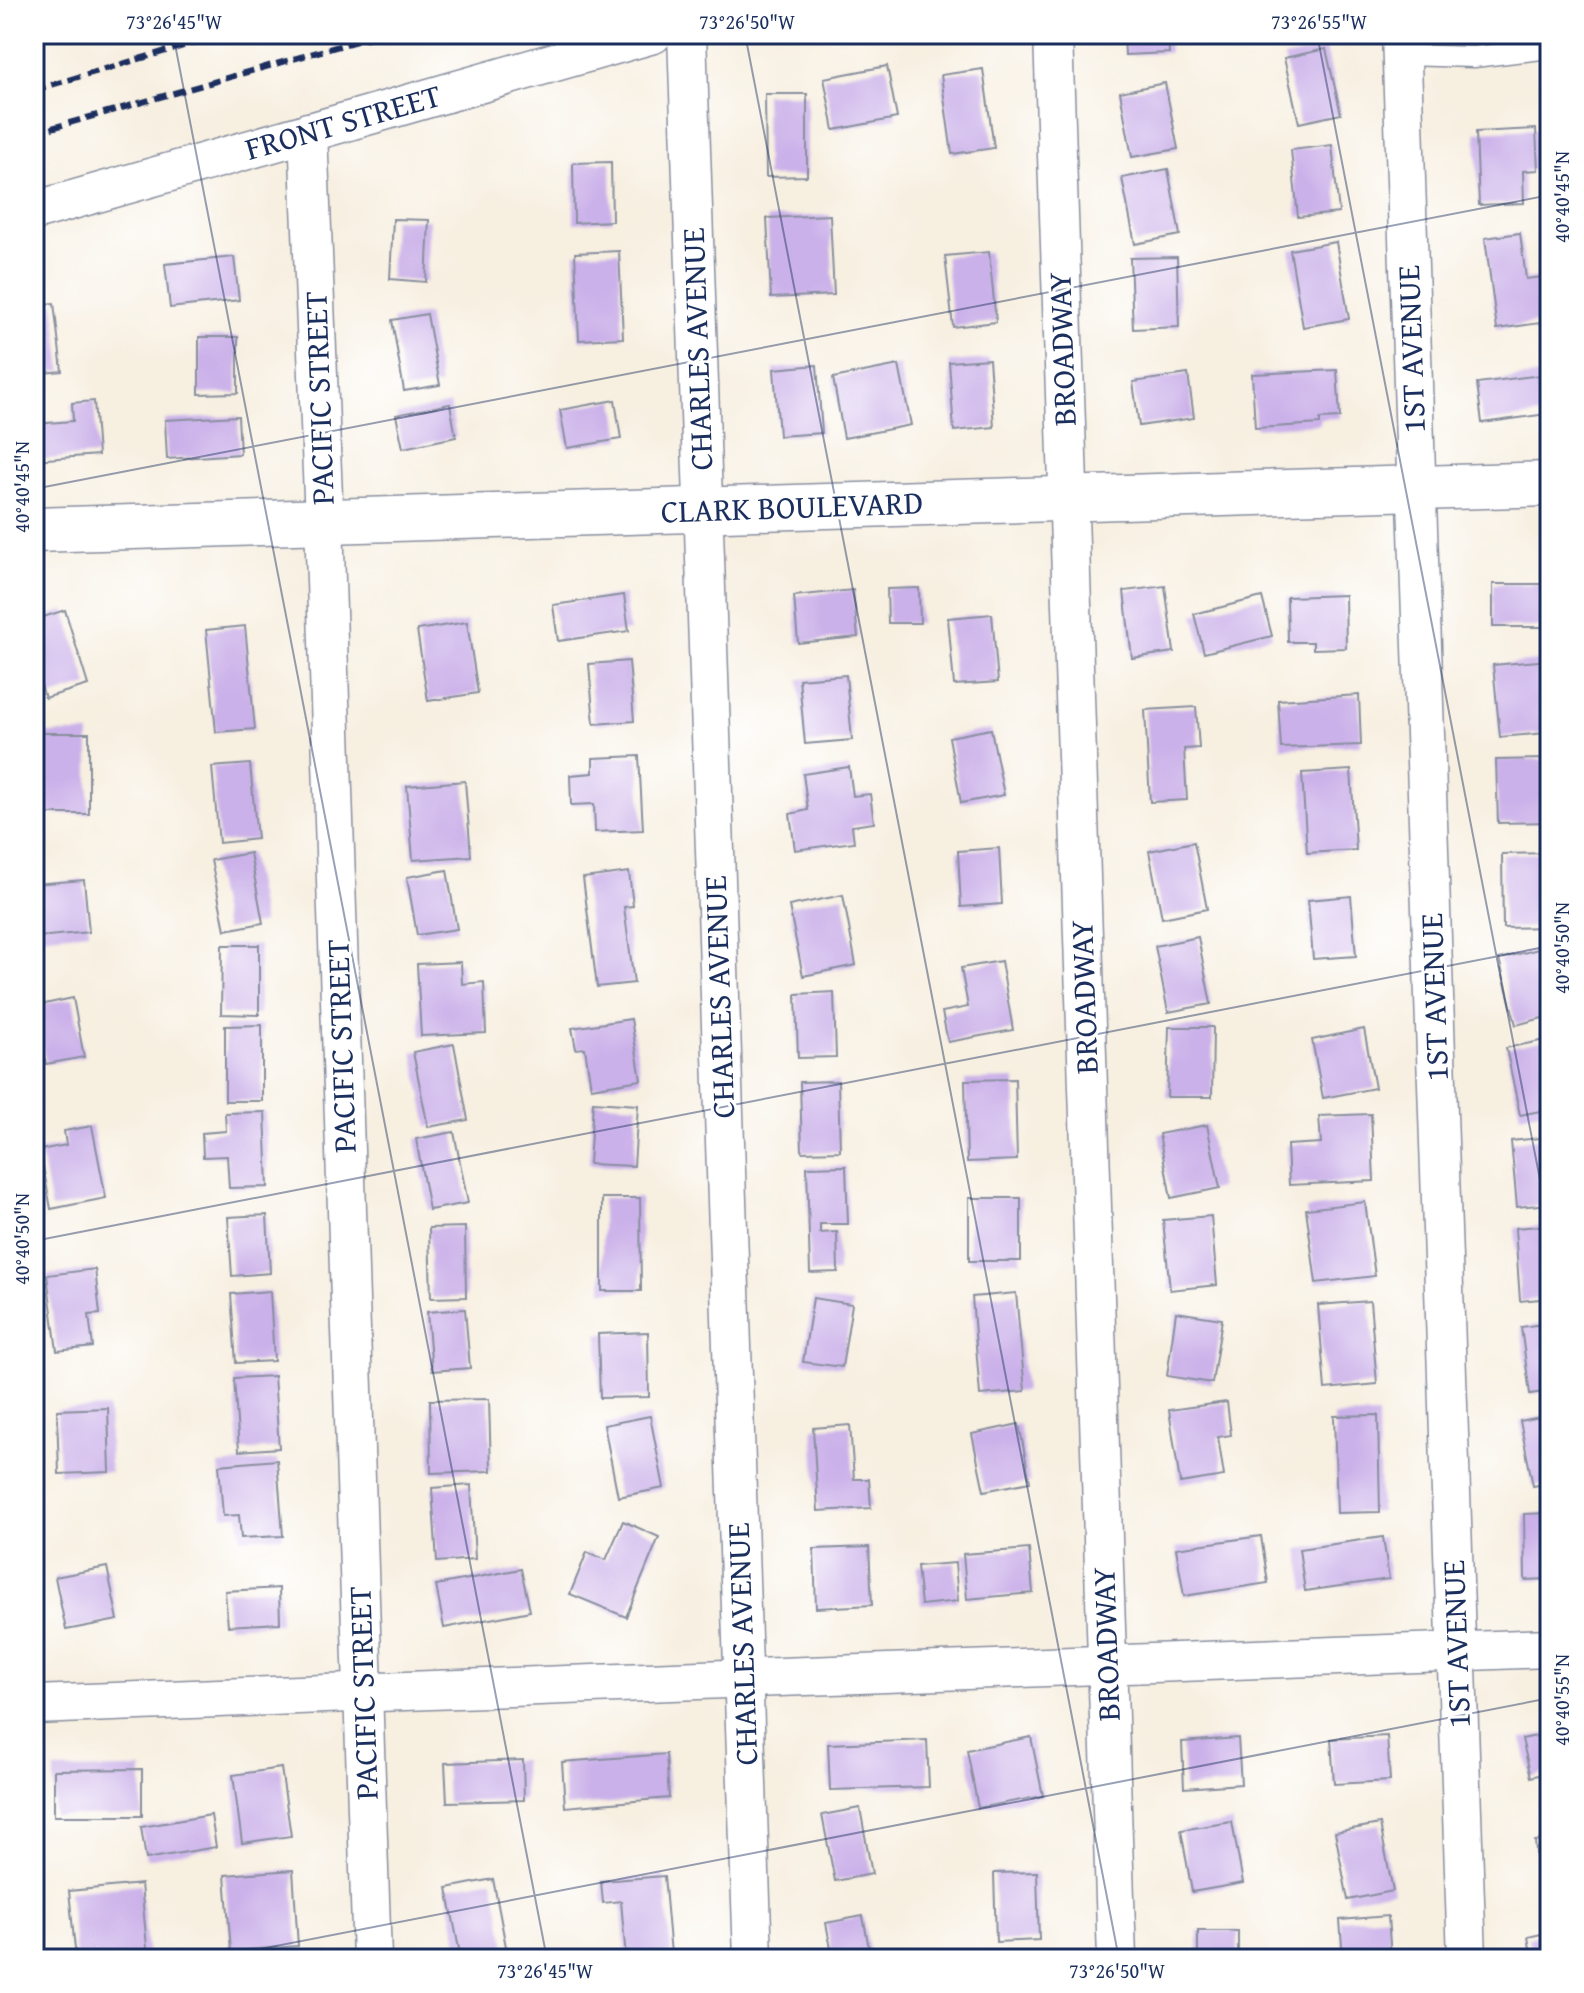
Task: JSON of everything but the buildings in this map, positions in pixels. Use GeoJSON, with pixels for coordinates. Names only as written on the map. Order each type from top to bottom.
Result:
{"type":"FeatureCollection","features":[{"type":"Feature","properties":{"kind":"street","name":"FRONT STREET"},"geometry":{"type":"LineString","coordinates":[[34,211],[653,34]]}},
{"type":"Feature","properties":{"kind":"street","name":"CHARLES AVENUE"},"geometry":{"type":"LineString","coordinates":[[687,34],[753,1959]]}},
{"type":"Feature","properties":{"kind":"street","name":"BROADWAY"},"geometry":{"type":"LineString","coordinates":[[1053,34],[1117,1959]]}},
{"type":"Feature","properties":{"kind":"street","name":"1ST AVENUE"},"geometry":{"type":"LineString","coordinates":[[1401,45],[1467,1959]]}},
{"type":"Feature","properties":{"kind":"street","name":"PACIFIC STREET"},"geometry":{"type":"LineString","coordinates":[[308,132],[372,1959]]}},
{"type":"Feature","properties":{"kind":"street","name":"CLARK BOULEVARD"},"geometry":{"type":"LineString","coordinates":[[34,530],[1550,484]]}},
{"type":"Feature","properties":{"kind":"street"},"geometry":{"type":"LineString","coordinates":[[34,1705],[1550,1648]]}},
{"type":"Feature","properties":{"kind":"lane"},"geometry":{"type":"LineString","coordinates":[[1401,45],[1474,57],[1550,48]]}},
{"type":"Feature","properties":{"kind":"railway"},"geometry":{"type":"LineString","coordinates":[[34,90],[224,34]]}},
{"type":"Feature","properties":{"kind":"railway"},"geometry":{"type":"LineString","coordinates":[[34,133],[381,34]]}}]}
